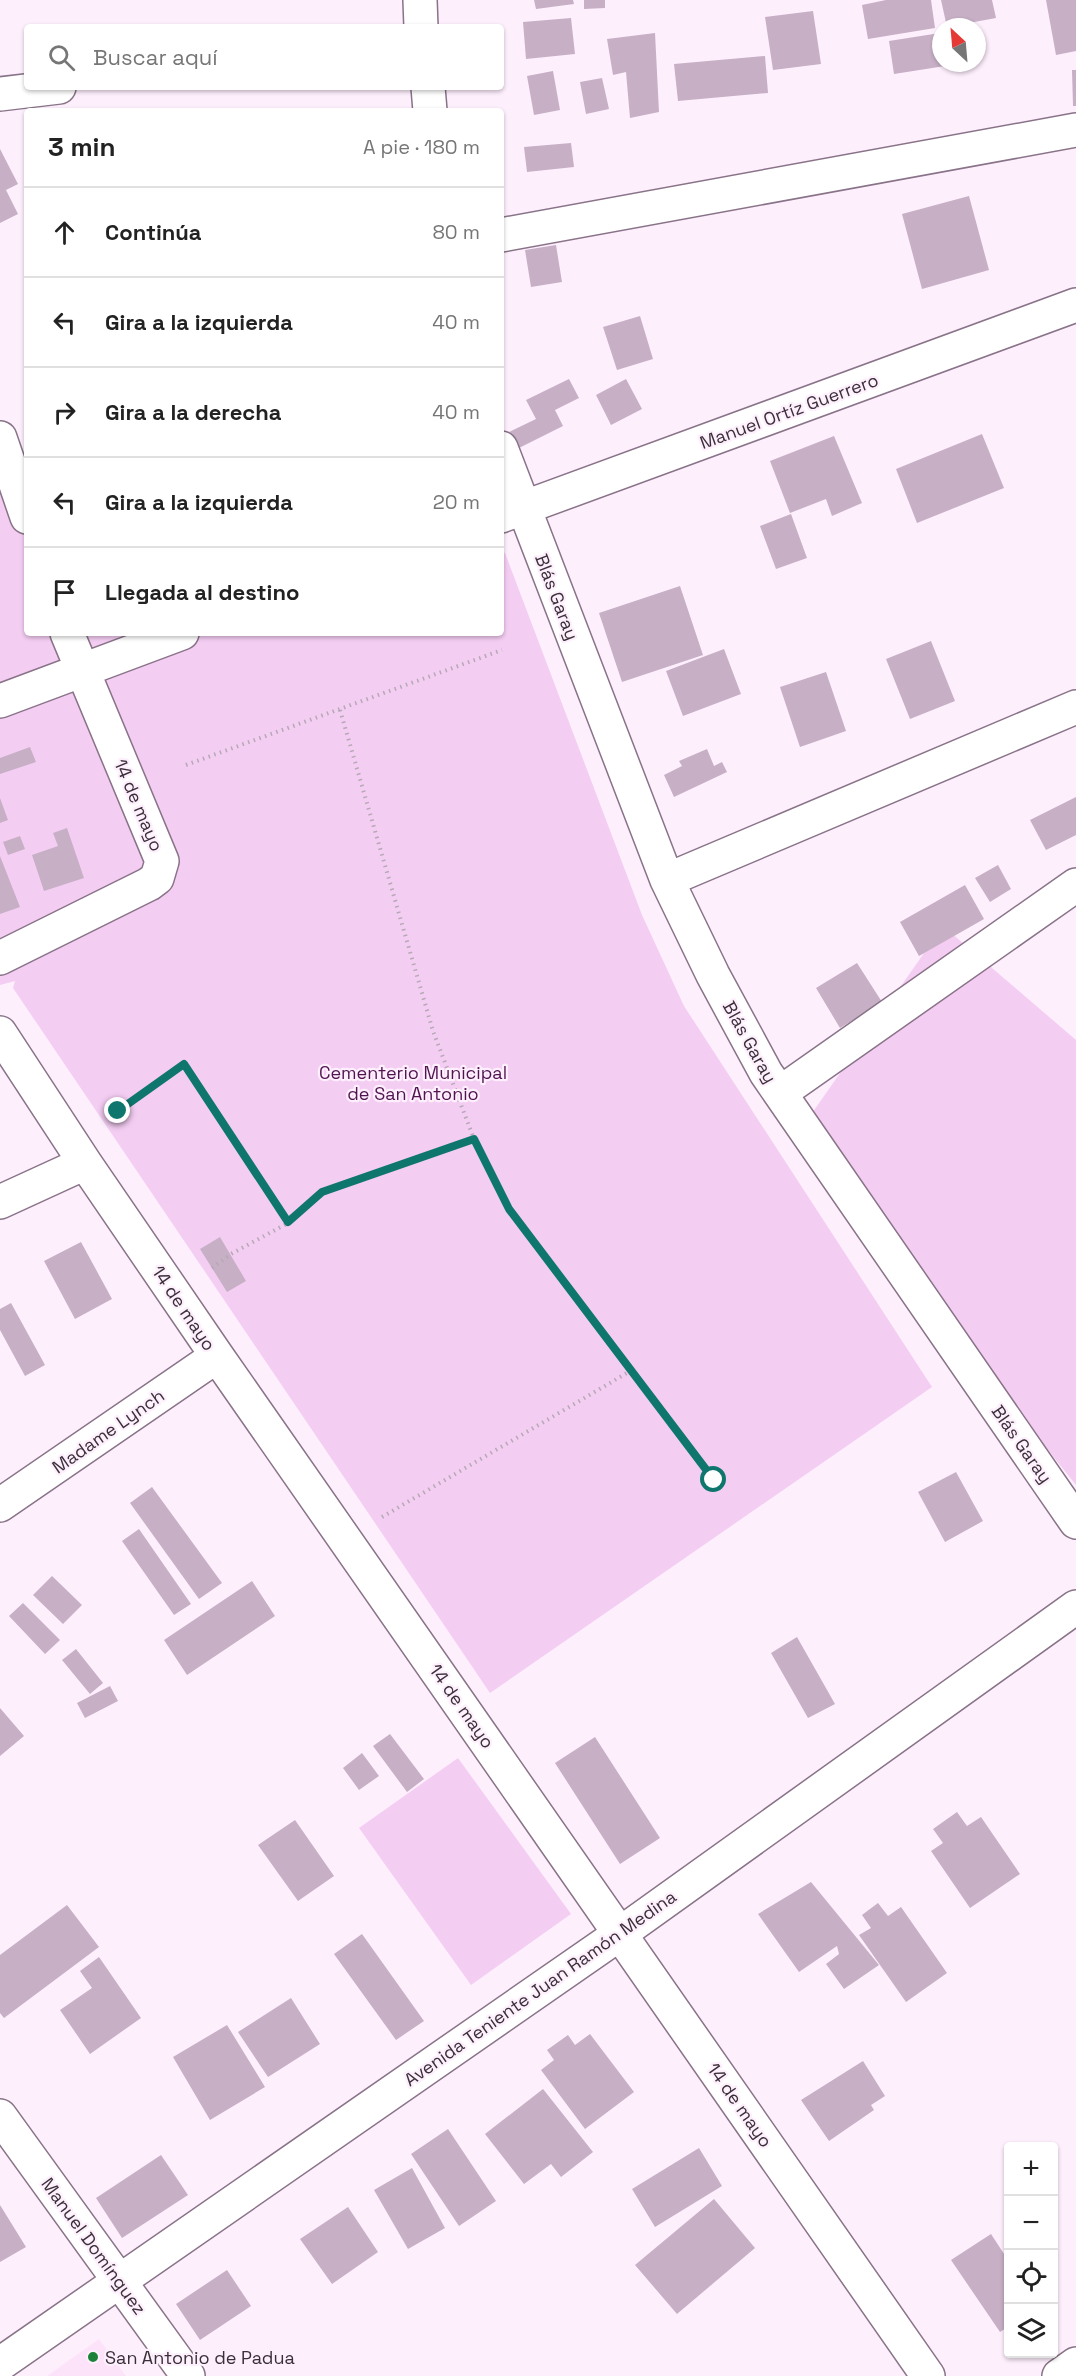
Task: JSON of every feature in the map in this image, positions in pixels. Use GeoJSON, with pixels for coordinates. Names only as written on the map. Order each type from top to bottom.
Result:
{"type":"FeatureCollection","features":[{"type":"Feature","properties":{"kind":"street"},"geometry":{"type":"LineString","coordinates":[[420,0],[422,24]]}},
{"type":"Feature","properties":{"kind":"street"},"geometry":{"type":"LineString","coordinates":[[0,94],[34,90]]}},
{"type":"Feature","properties":{"kind":"street"},"geometry":{"type":"LineString","coordinates":[[428,90],[430,108]]}},
{"type":"Feature","properties":{"kind":"street"},"geometry":{"type":"LineString","coordinates":[[504,234],[1076,130]]}},
{"type":"Feature","properties":{"kind":"street","name":"Manuel Ortíz Guerrero"},"geometry":{"type":"LineString","coordinates":[[512,512],[1076,305]]}},
{"type":"Feature","properties":{"kind":"street"},"geometry":{"type":"LineString","coordinates":[[0,438],[24,507]]}},
{"type":"Feature","properties":{"kind":"street","name":"Blás Garay"},"geometry":{"type":"LineString","coordinates":[[504,465],[512,512],[667,880],[713,975],[766,1073],[1076,1522]]}},
{"type":"Feature","properties":{"kind":"street","name":"14 de mayo"},"geometry":{"type":"LineString","coordinates":[[0,958],[149,884],[161,871],[162,861],[80,670],[68,636]]}},
{"type":"Feature","properties":{"kind":"street"},"geometry":{"type":"LineString","coordinates":[[0,701],[174,636]]}},
{"type":"Feature","properties":{"kind":"street"},"geometry":{"type":"LineString","coordinates":[[667,880],[1076,707]]}},
{"type":"Feature","properties":{"kind":"street"},"geometry":{"type":"LineString","coordinates":[[780,1093],[1076,885]]}},
{"type":"Feature","properties":{"kind":"street","name":"14 de mayo"},"geometry":{"type":"LineString","coordinates":[[0,1034],[217,1356],[928,2376]]}},
{"type":"Feature","properties":{"kind":"street"},"geometry":{"type":"LineString","coordinates":[[0,1202],[85,1163]]}},
{"type":"Feature","properties":{"kind":"street","name":"Madame Lynch"},"geometry":{"type":"LineString","coordinates":[[0,1505],[217,1356]]}},
{"type":"Feature","properties":{"kind":"street","name":"Avenida Teniente Juan Ramón Medina"},"geometry":{"type":"LineString","coordinates":[[0,2364],[621,1933],[1076,1607]]}},
{"type":"Feature","properties":{"kind":"street","name":"Manuel Domínguez"},"geometry":{"type":"LineString","coordinates":[[0,2116],[188,2376]]}},
{"type":"Feature","properties":{"kind":"street"},"geometry":{"type":"LineString","coordinates":[[1059,2376],[1076,2364]]}},
{"type":"Feature","properties":{"kind":"path"},"geometry":{"type":"LineString","coordinates":[[186,765],[502,650]]}},
{"type":"Feature","properties":{"kind":"path"},"geometry":{"type":"LineString","coordinates":[[340,710],[434,1031],[474,1139],[509,1209],[714,1480]]}},
{"type":"Feature","properties":{"kind":"path"},"geometry":{"type":"LineString","coordinates":[[118,1111],[184,1064],[288,1222]]}},
{"type":"Feature","properties":{"kind":"path"},"geometry":{"type":"LineString","coordinates":[[212,1268],[288,1222],[322,1192],[474,1139]]}},
{"type":"Feature","properties":{"kind":"path"},"geometry":{"type":"LineString","coordinates":[[382,1517],[632,1370]]}},
{"type":"Feature","properties":{"kind":"shaded area","name":"San Antonio de Padua"},"geometry":{"type":"Polygon","coordinates":[[[99,2339],[126,2376],[47,2376],[99,2339]]]}},
{"type":"Feature","properties":{"kind":"green space","name":"Cementerio Municipal de San Antonio"},"geometry":{"type":"Polygon","coordinates":[[[24,489],[24,636],[504,636],[505,553],[642,915],[684,1006],[932,1387],[490,1693],[13,988],[15,981],[0,985],[0,493],[24,489]]]}},
{"type":"Feature","properties":{"kind":"green space"},"geometry":{"type":"Polygon","coordinates":[[[943,926],[1076,1040],[1076,1485],[796,1136],[943,926]]]}},
{"type":"Feature","properties":{"kind":"green space"},"geometry":{"type":"Polygon","coordinates":[[[458,1758],[571,1914],[471,1985],[359,1828],[458,1758]]]}},
{"type":"Feature","properties":{"kind":"building"},"geometry":{"type":"Polygon","coordinates":[[[534,0],[573,0],[574,4],[536,9],[534,0]]]}},
{"type":"Feature","properties":{"kind":"building"},"geometry":{"type":"Polygon","coordinates":[[[584,0],[605,0],[605,8],[584,9],[584,0]]]}},
{"type":"Feature","properties":{"kind":"building"},"geometry":{"type":"Polygon","coordinates":[[[886,0],[931,0],[934,18],[932,28],[868,39],[862,5],[886,0]]]}},
{"type":"Feature","properties":{"kind":"building"},"geometry":{"type":"Polygon","coordinates":[[[941,0],[992,0],[996,18],[986,20],[986,18],[945,18],[941,0]]]}},
{"type":"Feature","properties":{"kind":"building"},"geometry":{"type":"Polygon","coordinates":[[[1046,0],[1076,0],[1076,51],[1056,55],[1046,0]]]}},
{"type":"Feature","properties":{"kind":"building"},"geometry":{"type":"Polygon","coordinates":[[[813,11],[821,64],[773,70],[765,17],[813,11]]]}},
{"type":"Feature","properties":{"kind":"building"},"geometry":{"type":"Polygon","coordinates":[[[571,18],[575,54],[526,59],[523,22],[571,18]]]}},
{"type":"Feature","properties":{"kind":"building"},"geometry":{"type":"Polygon","coordinates":[[[655,33],[659,112],[630,118],[626,72],[613,75],[607,39],[655,33]]]}},
{"type":"Feature","properties":{"kind":"building"},"geometry":{"type":"Polygon","coordinates":[[[932,34],[932,68],[894,74],[889,41],[932,34]]]}},
{"type":"Feature","properties":{"kind":"building"},"geometry":{"type":"Polygon","coordinates":[[[765,56],[768,93],[678,101],[674,64],[765,56]]]}},
{"type":"Feature","properties":{"kind":"building"},"geometry":{"type":"Polygon","coordinates":[[[1072,70],[1076,70],[1076,106],[1073,106],[1072,70]]]}},
{"type":"Feature","properties":{"kind":"building"},"geometry":{"type":"Polygon","coordinates":[[[553,71],[560,110],[534,115],[527,76],[553,71]]]}},
{"type":"Feature","properties":{"kind":"building"},"geometry":{"type":"Polygon","coordinates":[[[602,78],[609,109],[586,114],[580,82],[602,78]]]}},
{"type":"Feature","properties":{"kind":"building"},"geometry":{"type":"Polygon","coordinates":[[[571,143],[574,167],[527,172],[524,147],[571,143]]]}},
{"type":"Feature","properties":{"kind":"building"},"geometry":{"type":"Polygon","coordinates":[[[0,149],[18,184],[6,190],[18,214],[0,223],[0,149]]]}},
{"type":"Feature","properties":{"kind":"building"},"geometry":{"type":"Polygon","coordinates":[[[969,196],[989,270],[922,289],[902,214],[969,196]]]}},
{"type":"Feature","properties":{"kind":"building"},"geometry":{"type":"Polygon","coordinates":[[[556,245],[562,282],[531,287],[525,250],[556,245]]]}},
{"type":"Feature","properties":{"kind":"building"},"geometry":{"type":"Polygon","coordinates":[[[640,316],[653,359],[617,370],[603,327],[640,316]]]}},
{"type":"Feature","properties":{"kind":"building"},"geometry":{"type":"Polygon","coordinates":[[[569,379],[579,398],[555,410],[563,426],[517,449],[509,432],[536,419],[526,400],[569,379]]]}},
{"type":"Feature","properties":{"kind":"building"},"geometry":{"type":"Polygon","coordinates":[[[626,379],[642,409],[611,425],[596,395],[626,379]]]}},
{"type":"Feature","properties":{"kind":"building"},"geometry":{"type":"Polygon","coordinates":[[[982,434],[1004,488],[917,523],[896,469],[982,434]]]}},
{"type":"Feature","properties":{"kind":"building"},"geometry":{"type":"Polygon","coordinates":[[[834,436],[862,503],[832,516],[826,499],[790,513],[770,461],[834,436]]]}},
{"type":"Feature","properties":{"kind":"building"},"geometry":{"type":"Polygon","coordinates":[[[791,514],[807,558],[776,569],[760,526],[791,514]]]}},
{"type":"Feature","properties":{"kind":"building"},"geometry":{"type":"Polygon","coordinates":[[[680,586],[703,655],[622,682],[599,613],[680,586]]]}},
{"type":"Feature","properties":{"kind":"building"},"geometry":{"type":"Polygon","coordinates":[[[931,641],[955,701],[910,719],[886,659],[931,641]]]}},
{"type":"Feature","properties":{"kind":"building"},"geometry":{"type":"Polygon","coordinates":[[[724,649],[741,694],[683,716],[666,671],[724,649]]]}},
{"type":"Feature","properties":{"kind":"building"},"geometry":{"type":"Polygon","coordinates":[[[826,672],[846,731],[800,747],[780,687],[826,672]]]}},
{"type":"Feature","properties":{"kind":"building"},"geometry":{"type":"Polygon","coordinates":[[[30,747],[36,762],[0,774],[0,758],[30,747]]]}},
{"type":"Feature","properties":{"kind":"building"},"geometry":{"type":"Polygon","coordinates":[[[707,749],[714,766],[722,762],[727,772],[674,797],[664,775],[682,766],[679,761],[707,749]]]}},
{"type":"Feature","properties":{"kind":"building"},"geometry":{"type":"Polygon","coordinates":[[[1076,797],[1076,835],[1046,850],[1030,820],[1076,797]]]}},
{"type":"Feature","properties":{"kind":"building"},"geometry":{"type":"Polygon","coordinates":[[[0,798],[8,820],[0,823],[0,798]]]}},
{"type":"Feature","properties":{"kind":"building"},"geometry":{"type":"Polygon","coordinates":[[[67,828],[84,878],[44,891],[32,855],[58,846],[53,833],[67,828]]]}},
{"type":"Feature","properties":{"kind":"building"},"geometry":{"type":"Polygon","coordinates":[[[20,836],[25,849],[8,855],[3,842],[20,836]]]}},
{"type":"Feature","properties":{"kind":"building"},"geometry":{"type":"Polygon","coordinates":[[[0,856],[20,907],[0,914],[0,856]]]}},
{"type":"Feature","properties":{"kind":"building"},"geometry":{"type":"Polygon","coordinates":[[[998,865],[1011,889],[990,902],[975,878],[998,865]]]}},
{"type":"Feature","properties":{"kind":"building"},"geometry":{"type":"Polygon","coordinates":[[[965,885],[984,919],[919,956],[900,922],[965,885]]]}},
{"type":"Feature","properties":{"kind":"building"},"geometry":{"type":"Polygon","coordinates":[[[857,963],[882,1002],[840,1028],[816,988],[857,963]]]}},
{"type":"Feature","properties":{"kind":"building"},"geometry":{"type":"Polygon","coordinates":[[[220,1237],[246,1281],[227,1292],[200,1249],[220,1237]]]}},
{"type":"Feature","properties":{"kind":"building"},"geometry":{"type":"Polygon","coordinates":[[[81,1242],[112,1299],[75,1319],[44,1261],[81,1242]]]}},
{"type":"Feature","properties":{"kind":"building"},"geometry":{"type":"Polygon","coordinates":[[[11,1303],[45,1365],[25,1376],[0,1330],[0,1309],[11,1303]]]}},
{"type":"Feature","properties":{"kind":"building"},"geometry":{"type":"Polygon","coordinates":[[[956,1472],[983,1521],[945,1542],[918,1492],[956,1472]]]}},
{"type":"Feature","properties":{"kind":"building"},"geometry":{"type":"Polygon","coordinates":[[[152,1487],[222,1583],[199,1599],[130,1503],[152,1487]]]}},
{"type":"Feature","properties":{"kind":"building"},"geometry":{"type":"Polygon","coordinates":[[[139,1529],[191,1604],[174,1615],[122,1541],[139,1529]]]}},
{"type":"Feature","properties":{"kind":"building"},"geometry":{"type":"Polygon","coordinates":[[[52,1576],[82,1605],[63,1624],[33,1595],[52,1576]]]}},
{"type":"Feature","properties":{"kind":"building"},"geometry":{"type":"Polygon","coordinates":[[[252,1581],[275,1616],[187,1675],[164,1640],[252,1581]]]}},
{"type":"Feature","properties":{"kind":"building"},"geometry":{"type":"Polygon","coordinates":[[[23,1603],[60,1640],[45,1654],[9,1616],[23,1603]]]}},
{"type":"Feature","properties":{"kind":"building"},"geometry":{"type":"Polygon","coordinates":[[[797,1637],[835,1704],[808,1718],[771,1653],[797,1637]]]}},
{"type":"Feature","properties":{"kind":"building"},"geometry":{"type":"Polygon","coordinates":[[[76,1649],[103,1683],[90,1694],[62,1660],[76,1649]]]}},
{"type":"Feature","properties":{"kind":"building"},"geometry":{"type":"Polygon","coordinates":[[[110,1686],[118,1701],[85,1718],[77,1703],[110,1686]]]}},
{"type":"Feature","properties":{"kind":"building"},"geometry":{"type":"Polygon","coordinates":[[[0,1708],[24,1736],[0,1756],[0,1708]]]}},
{"type":"Feature","properties":{"kind":"building"},"geometry":{"type":"Polygon","coordinates":[[[390,1734],[424,1779],[407,1792],[373,1746],[390,1734]]]}},
{"type":"Feature","properties":{"kind":"building"},"geometry":{"type":"Polygon","coordinates":[[[595,1737],[660,1838],[620,1864],[555,1763],[595,1737]]]}},
{"type":"Feature","properties":{"kind":"building"},"geometry":{"type":"Polygon","coordinates":[[[362,1753],[379,1776],[359,1790],[343,1768],[362,1753]]]}},
{"type":"Feature","properties":{"kind":"building"},"geometry":{"type":"Polygon","coordinates":[[[957,1812],[967,1826],[981,1817],[1020,1874],[970,1908],[931,1851],[943,1843],[933,1829],[957,1812]]]}},
{"type":"Feature","properties":{"kind":"building"},"geometry":{"type":"Polygon","coordinates":[[[295,1820],[334,1876],[298,1901],[258,1845],[295,1820]]]}},
{"type":"Feature","properties":{"kind":"building"},"geometry":{"type":"Polygon","coordinates":[[[811,1882],[879,1965],[844,1989],[826,1964],[839,1954],[837,1946],[799,1972],[758,1914],[811,1882]]]}},
{"type":"Feature","properties":{"kind":"building"},"geometry":{"type":"Polygon","coordinates":[[[878,1903],[888,1916],[901,1907],[947,1973],[906,2002],[859,1935],[871,1928],[862,1915],[878,1903]]]}},
{"type":"Feature","properties":{"kind":"building"},"geometry":{"type":"Polygon","coordinates":[[[67,1905],[99,1947],[4,2018],[0,2013],[0,1955],[67,1905]]]}},
{"type":"Feature","properties":{"kind":"building"},"geometry":{"type":"Polygon","coordinates":[[[362,1934],[424,2021],[396,2040],[334,1954],[362,1934]]]}},
{"type":"Feature","properties":{"kind":"building"},"geometry":{"type":"Polygon","coordinates":[[[99,1957],[141,2018],[90,2054],[60,2010],[92,1988],[80,1971],[99,1957]]]}},
{"type":"Feature","properties":{"kind":"building"},"geometry":{"type":"Polygon","coordinates":[[[291,1998],[320,2044],[268,2077],[238,2032],[291,1998]]]}},
{"type":"Feature","properties":{"kind":"building"},"geometry":{"type":"Polygon","coordinates":[[[227,2025],[265,2087],[210,2120],[173,2057],[227,2025]]]}},
{"type":"Feature","properties":{"kind":"building"},"geometry":{"type":"Polygon","coordinates":[[[590,2034],[634,2092],[585,2129],[541,2070],[554,2060],[547,2050],[568,2035],[575,2045],[590,2034]]]}},
{"type":"Feature","properties":{"kind":"building"},"geometry":{"type":"Polygon","coordinates":[[[863,2061],[885,2096],[871,2105],[874,2110],[829,2141],[801,2100],[863,2061]]]}},
{"type":"Feature","properties":{"kind":"building"},"geometry":{"type":"Polygon","coordinates":[[[543,2089],[593,2152],[561,2177],[551,2164],[524,2184],[485,2134],[543,2089]]]}},
{"type":"Feature","properties":{"kind":"building"},"geometry":{"type":"Polygon","coordinates":[[[448,2129],[496,2201],[459,2226],[411,2154],[448,2129]]]}},
{"type":"Feature","properties":{"kind":"building"},"geometry":{"type":"Polygon","coordinates":[[[699,2148],[722,2186],[655,2227],[632,2189],[699,2148]]]}},
{"type":"Feature","properties":{"kind":"building"},"geometry":{"type":"Polygon","coordinates":[[[161,2155],[188,2195],[122,2238],[96,2198],[161,2155]]]}},
{"type":"Feature","properties":{"kind":"building"},"geometry":{"type":"Polygon","coordinates":[[[412,2168],[445,2228],[408,2249],[374,2190],[412,2168]]]}},
{"type":"Feature","properties":{"kind":"building"},"geometry":{"type":"Polygon","coordinates":[[[714,2199],[755,2248],[677,2314],[635,2265],[714,2199]]]}},
{"type":"Feature","properties":{"kind":"building"},"geometry":{"type":"Polygon","coordinates":[[[0,2205],[26,2247],[0,2262],[0,2205]]]}},
{"type":"Feature","properties":{"kind":"building"},"geometry":{"type":"Polygon","coordinates":[[[348,2207],[378,2252],[332,2284],[300,2239],[348,2207]]]}},
{"type":"Feature","properties":{"kind":"building"},"geometry":{"type":"Polygon","coordinates":[[[991,2234],[1004,2254],[1004,2330],[1000,2332],[951,2260],[991,2234]]]}},
{"type":"Feature","properties":{"kind":"building"},"geometry":{"type":"Polygon","coordinates":[[[227,2270],[251,2306],[200,2340],[176,2304],[227,2270]]]}},
{"type":"Feature","properties":{"kind":"place","name":"San Antonio de Padua"},"geometry":{"type":"Point","coordinates":[93,2357]}},
{"type":"Feature","properties":{"kind":"route"},"geometry":{"type":"LineString","coordinates":[[118,1111],[184,1064],[288,1222],[322,1192],[474,1139],[509,1209],[714,1480]]}}]}
